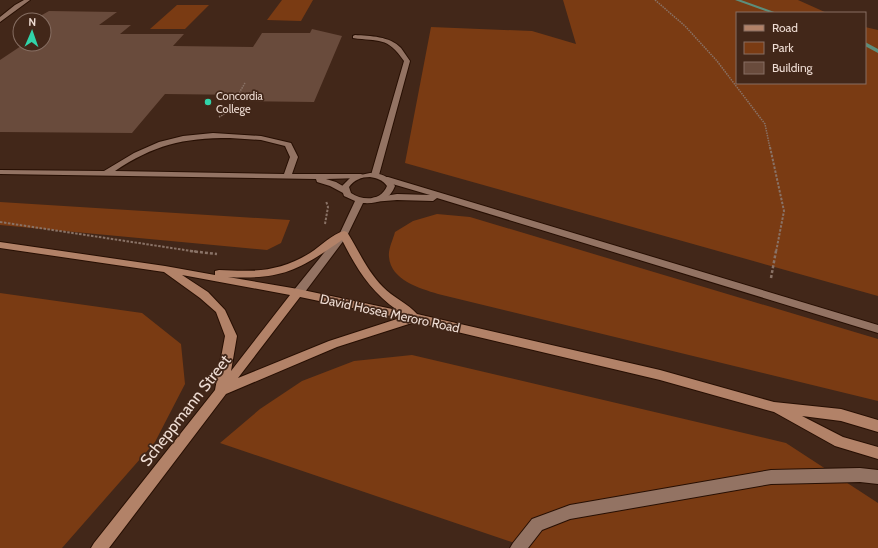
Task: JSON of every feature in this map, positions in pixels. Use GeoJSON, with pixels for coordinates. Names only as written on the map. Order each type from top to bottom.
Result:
{"type":"FeatureCollection","features":[{"type":"Feature","properties":{"kind":"main road"},"geometry":{"type":"LineString","coordinates":[[165,269],[232,274],[272,273],[310,257],[344,234],[360,265],[381,292],[416,318]]}},
{"type":"Feature","properties":{"kind":"main road","name":"David Hosea Meroro Road"},"geometry":{"type":"LineString","coordinates":[[0,245],[165,269],[298,293],[416,318],[660,375],[774,408],[841,415],[878,426]]}},
{"type":"Feature","properties":{"kind":"main road"},"geometry":{"type":"LineString","coordinates":[[165,269],[204,296],[220,310],[231,336],[221,392]]}},
{"type":"Feature","properties":{"kind":"main road","name":"Scheppmann Street"},"geometry":{"type":"LineString","coordinates":[[99,548],[298,293]]}},
{"type":"Feature","properties":{"kind":"main road"},"geometry":{"type":"LineString","coordinates":[[221,392],[334,344],[416,318]]}},
{"type":"Feature","properties":{"kind":"main road","name":"David Hosea Meroro Road"},"geometry":{"type":"LineString","coordinates":[[774,408],[840,442],[878,453]]}},
{"type":"Feature","properties":{"kind":"street"},"geometry":{"type":"LineString","coordinates":[[0,20],[17,6],[28,0]]}},
{"type":"Feature","properties":{"kind":"street"},"geometry":{"type":"LineString","coordinates":[[355,37],[372,37],[385,41],[398,48],[407,61],[375,175]]}},
{"type":"Feature","properties":{"kind":"street"},"geometry":{"type":"LineString","coordinates":[[107,173],[127,159],[150,148],[170,141],[195,137],[241,136],[273,139],[288,145],[294,157],[287,177]]}},
{"type":"Feature","properties":{"kind":"street"},"geometry":{"type":"LineString","coordinates":[[0,172],[287,177],[375,175],[878,329]]}},
{"type":"Feature","properties":{"kind":"street"},"geometry":{"type":"LineString","coordinates":[[345,191],[347,184],[355,178],[361,176]]}},
{"type":"Feature","properties":{"kind":"street"},"geometry":{"type":"LineString","coordinates":[[311,177],[333,184],[345,191],[350,197],[360,200],[375,200],[397,197],[450,199]]}},
{"type":"Feature","properties":{"kind":"street"},"geometry":{"type":"LineString","coordinates":[[375,200],[387,194],[390,190],[391,186],[385,178]]}},
{"type":"Feature","properties":{"kind":"street"},"geometry":{"type":"LineString","coordinates":[[298,293],[344,234],[360,200]]}},
{"type":"Feature","properties":{"kind":"street"},"geometry":{"type":"LineString","coordinates":[[518,548],[537,524],[570,512],[771,477],[860,475],[878,477]]}},
{"type":"Feature","properties":{"kind":"path"},"geometry":{"type":"LineString","coordinates":[[655,0],[685,26],[712,55],[764,124],[784,211],[767,296]]}},
{"type":"Feature","properties":{"kind":"path"},"geometry":{"type":"LineString","coordinates":[[228,112],[245,83]]}},
{"type":"Feature","properties":{"kind":"path"},"geometry":{"type":"LineString","coordinates":[[311,177],[323,194],[328,207],[325,224],[320,228]]}},
{"type":"Feature","properties":{"kind":"path"},"geometry":{"type":"LineString","coordinates":[[0,222],[193,251],[224,254]]}},
{"type":"Feature","properties":{"kind":"green space"},"geometry":{"type":"Polygon","coordinates":[[[282,0],[313,0],[301,21],[267,20],[282,0]]]}},
{"type":"Feature","properties":{"kind":"green space"},"geometry":{"type":"Polygon","coordinates":[[[563,0],[798,0],[825,12],[736,12],[736,84],[866,84],[866,27],[878,30],[878,296],[405,163],[431,27],[532,31],[576,44],[563,0]]]}},
{"type":"Feature","properties":{"kind":"green space"},"geometry":{"type":"Polygon","coordinates":[[[177,5],[209,5],[185,29],[150,29],[177,5]]]}},
{"type":"Feature","properties":{"kind":"green space"},"geometry":{"type":"Polygon","coordinates":[[[0,202],[290,220],[281,243],[267,250],[0,225],[0,202]]]}},
{"type":"Feature","properties":{"kind":"green space"},"geometry":{"type":"Polygon","coordinates":[[[437,214],[470,217],[878,339],[878,401],[438,294],[415,286],[400,277],[391,265],[389,251],[391,244],[395,232],[413,221],[437,214]]]}},
{"type":"Feature","properties":{"kind":"green space"},"geometry":{"type":"Polygon","coordinates":[[[0,293],[142,313],[181,344],[185,384],[155,442],[62,548],[0,548],[0,293]]]}},
{"type":"Feature","properties":{"kind":"green space"},"geometry":{"type":"Polygon","coordinates":[[[412,355],[786,443],[878,503],[878,548],[529,548],[220,443],[260,409],[302,381],[354,361],[412,355]]]}},
{"type":"Feature","properties":{"kind":"building"},"geometry":{"type":"Polygon","coordinates":[[[49,11],[117,12],[99,25],[131,25],[120,34],[184,34],[173,46],[253,47],[262,33],[310,33],[312,29],[342,36],[314,102],[244,101],[247,95],[165,94],[132,133],[0,132],[0,60],[12,52],[52,52],[52,12],[47,12],[49,11]]]}},
{"type":"Feature","properties":{"kind":"waterway"},"geometry":{"type":"LineString","coordinates":[[737,0],[772,12]]}},
{"type":"Feature","properties":{"kind":"waterway"},"geometry":{"type":"LineString","coordinates":[[866,45],[878,51]]}},
{"type":"Feature","properties":{"kind":"place","name":"Concordia College"},"geometry":{"type":"Point","coordinates":[208,102]}}]}
